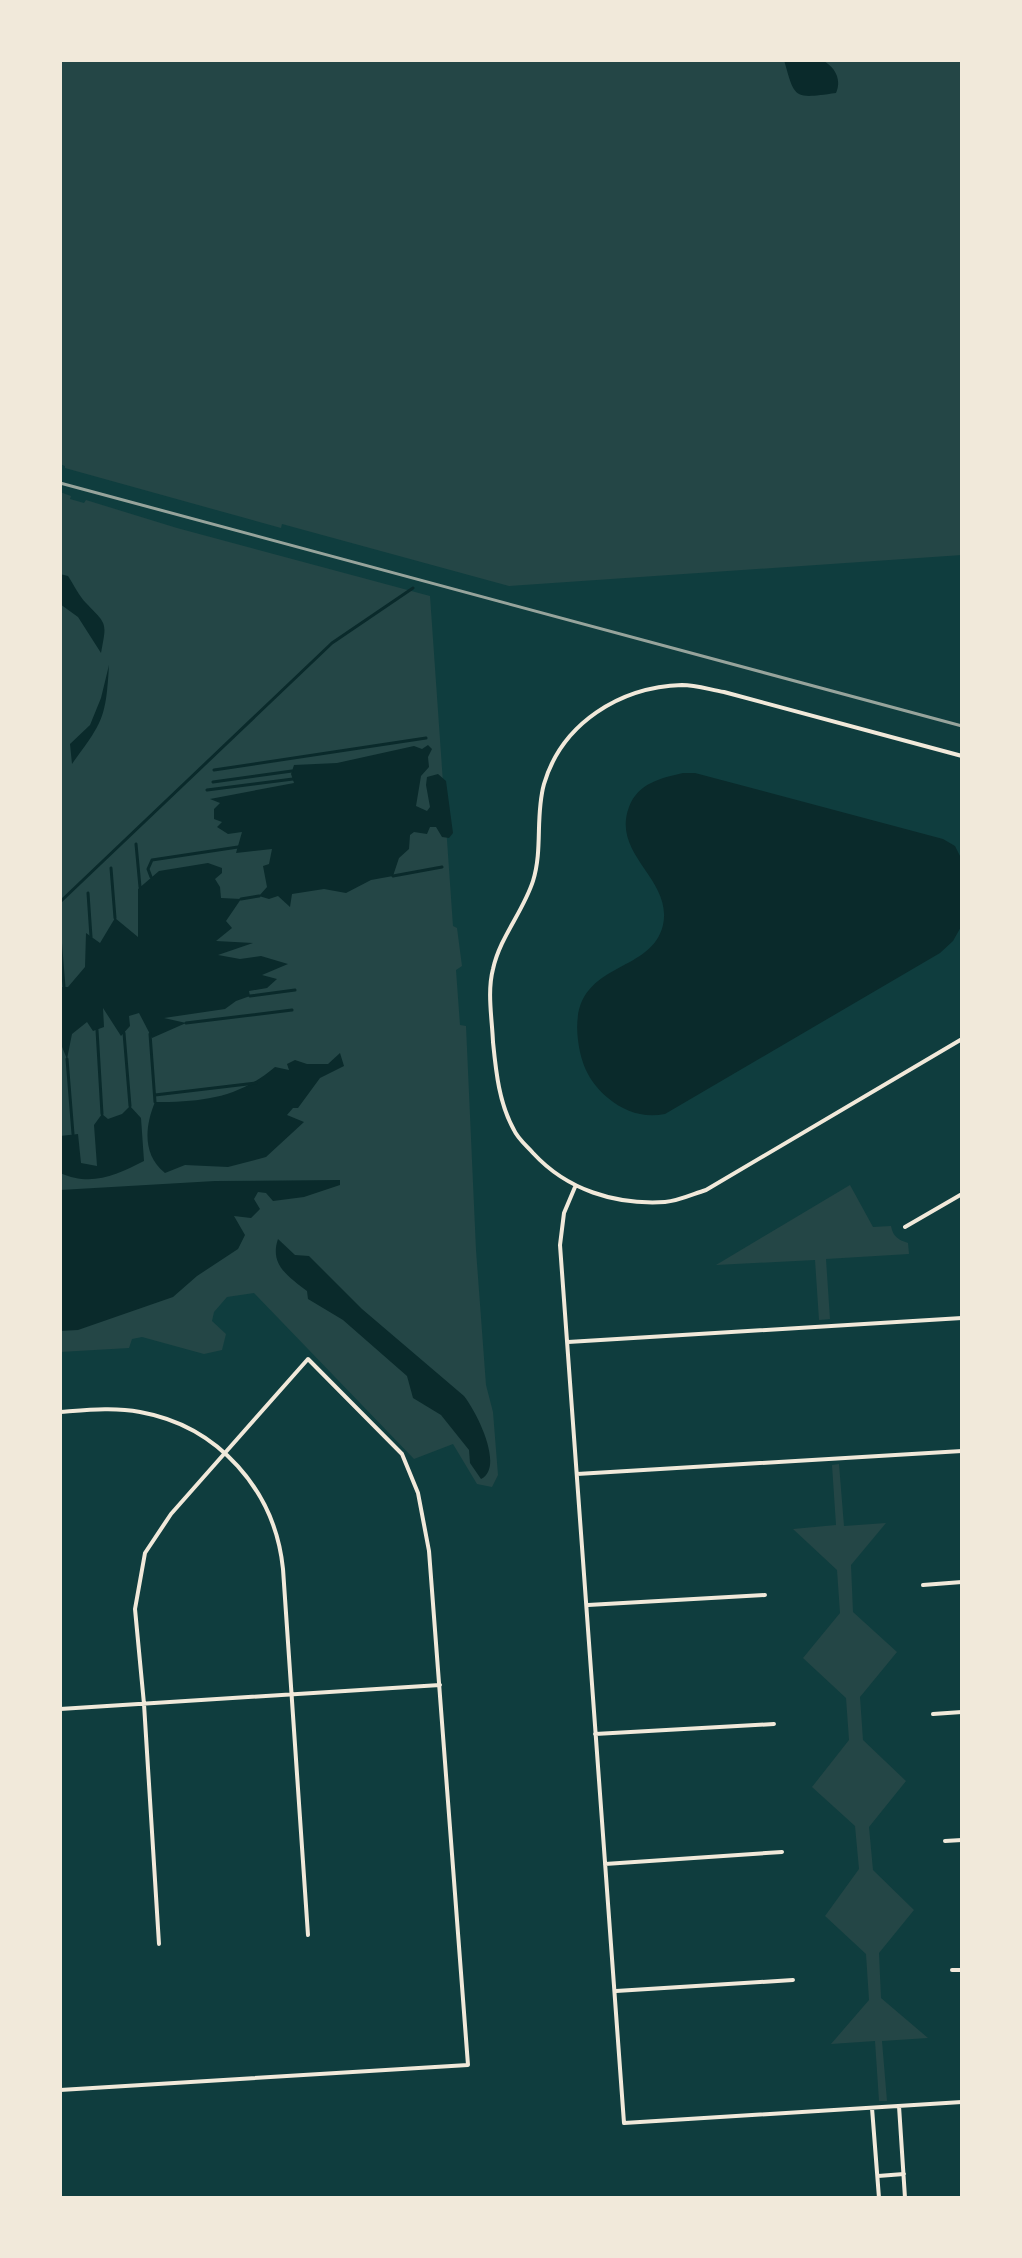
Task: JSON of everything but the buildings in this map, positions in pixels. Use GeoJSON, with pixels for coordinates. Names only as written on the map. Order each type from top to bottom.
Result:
{"type":"FeatureCollection","features":[{"type":"Feature","properties":{"kind":"street"},"geometry":{"type":"LineString","coordinates":[[962,756],[724,692],[685,685],[651,688],[604,706],[582,724],[559,750],[544,783],[537,818],[535,873],[529,896],[492,970],[490,993],[496,1072],[503,1105],[515,1133],[545,1166],[575,1187],[633,1202],[669,1202],[706,1190],[962,1039]]}},
{"type":"Feature","properties":{"kind":"street"},"geometry":{"type":"LineString","coordinates":[[575,1187],[564,1213],[560,1245],[624,2123],[962,2102]]}},
{"type":"Feature","properties":{"kind":"street"},"geometry":{"type":"LineString","coordinates":[[905,1227],[962,1194]]}},
{"type":"Feature","properties":{"kind":"street"},"geometry":{"type":"LineString","coordinates":[[568,1342],[962,1318]]}},
{"type":"Feature","properties":{"kind":"street"},"geometry":{"type":"LineString","coordinates":[[60,2090],[468,2065],[428,1536],[409,1467],[398,1450],[308,1359],[171,1514],[145,1553],[135,1609],[159,1944]]}},
{"type":"Feature","properties":{"kind":"street"},"geometry":{"type":"LineString","coordinates":[[60,1412],[118,1409],[151,1414],[189,1428],[226,1453],[250,1480],[267,1509],[278,1540],[283,1569],[308,1935]]}},
{"type":"Feature","properties":{"kind":"street"},"geometry":{"type":"LineString","coordinates":[[577,1474],[962,1451]]}},
{"type":"Feature","properties":{"kind":"street"},"geometry":{"type":"LineString","coordinates":[[923,1585],[962,1582]]}},
{"type":"Feature","properties":{"kind":"street"},"geometry":{"type":"LineString","coordinates":[[587,1605],[765,1595]]}},
{"type":"Feature","properties":{"kind":"street"},"geometry":{"type":"LineString","coordinates":[[60,1709],[440,1685]]}},
{"type":"Feature","properties":{"kind":"street"},"geometry":{"type":"LineString","coordinates":[[933,1714],[962,1712]]}},
{"type":"Feature","properties":{"kind":"street"},"geometry":{"type":"LineString","coordinates":[[595,1734],[774,1724]]}},
{"type":"Feature","properties":{"kind":"street"},"geometry":{"type":"LineString","coordinates":[[945,1841],[962,1840]]}},
{"type":"Feature","properties":{"kind":"street"},"geometry":{"type":"LineString","coordinates":[[605,1864],[782,1852]]}},
{"type":"Feature","properties":{"kind":"street"},"geometry":{"type":"LineString","coordinates":[[952,1970],[962,1970]]}},
{"type":"Feature","properties":{"kind":"street"},"geometry":{"type":"LineString","coordinates":[[616,1991],[793,1980]]}},
{"type":"Feature","properties":{"kind":"street"},"geometry":{"type":"LineString","coordinates":[[899,2106],[905,2198]]}},
{"type":"Feature","properties":{"kind":"street"},"geometry":{"type":"LineString","coordinates":[[872,2108],[879,2198]]}},
{"type":"Feature","properties":{"kind":"street"},"geometry":{"type":"LineString","coordinates":[[877,2176],[904,2174]]}},
{"type":"Feature","properties":{"kind":"shaded area"},"geometry":{"type":"Polygon","coordinates":[[[60,60],[962,60],[962,555],[509,586],[282,524],[281,528],[65,468],[60,464],[60,60]]]}},
{"type":"Feature","properties":{"kind":"shaded area"},"geometry":{"type":"Polygon","coordinates":[[[784,60],[822,60],[827,63],[838,78],[836,93],[811,96],[798,93],[784,60]]]}},
{"type":"Feature","properties":{"kind":"shaded area"},"geometry":{"type":"Polygon","coordinates":[[[60,492],[84,503],[86,500],[177,528],[430,596],[453,926],[457,928],[462,966],[456,970],[460,1025],[466,1026],[476,1250],[486,1385],[493,1412],[498,1475],[492,1487],[477,1484],[453,1444],[414,1459],[254,1293],[227,1297],[214,1312],[212,1321],[226,1334],[222,1350],[204,1354],[142,1337],[132,1339],[129,1348],[60,1352],[60,492]]]}},
{"type":"Feature","properties":{"kind":"shaded area"},"geometry":{"type":"Polygon","coordinates":[[[60,574],[68,576],[81,597],[102,620],[101,653],[78,617],[60,604],[60,574]]]}},
{"type":"Feature","properties":{"kind":"shaded area"},"geometry":{"type":"Polygon","coordinates":[[[109,665],[101,719],[72,764],[70,744],[90,725],[109,665]]]}},
{"type":"Feature","properties":{"kind":"shaded area"},"geometry":{"type":"Polygon","coordinates":[[[428,745],[432,749],[428,757],[429,767],[421,776],[416,806],[427,811],[430,807],[427,777],[438,774],[446,781],[453,833],[449,838],[442,837],[436,827],[430,827],[427,834],[414,832],[410,835],[409,849],[399,858],[393,876],[371,880],[346,893],[324,889],[292,894],[290,907],[278,896],[269,899],[259,896],[267,887],[263,866],[269,864],[272,849],[236,853],[242,832],[228,834],[217,827],[222,822],[214,819],[214,809],[220,803],[210,799],[294,783],[291,774],[294,765],[337,763],[414,746],[422,749],[428,745]]]}},
{"type":"Feature","properties":{"kind":"shaded area"},"geometry":{"type":"Polygon","coordinates":[[[695,773],[943,839],[955,846],[960,856],[962,925],[953,941],[940,953],[665,1114],[642,1114],[614,1103],[591,1079],[579,1049],[578,1014],[585,995],[597,982],[643,954],[655,942],[663,925],[664,909],[659,894],[634,853],[626,824],[629,807],[638,792],[659,780],[695,773]]]}},
{"type":"Feature","properties":{"kind":"shaded area"},"geometry":{"type":"Polygon","coordinates":[[[208,863],[222,868],[222,873],[215,879],[221,898],[241,899],[226,921],[232,928],[216,941],[253,943],[218,955],[240,959],[261,956],[288,964],[262,975],[277,979],[267,988],[249,991],[250,996],[225,1009],[164,1018],[186,1023],[152,1038],[139,1013],[129,1016],[130,1026],[121,1036],[103,1008],[104,1027],[93,1031],[87,1022],[72,1034],[67,1059],[60,1042],[61,987],[68,987],[85,967],[86,933],[100,943],[115,918],[138,937],[138,889],[159,871],[208,863]]]}},
{"type":"Feature","properties":{"kind":"shaded area"},"geometry":{"type":"Polygon","coordinates":[[[340,1053],[344,1066],[320,1078],[298,1108],[293,1108],[287,1115],[304,1122],[266,1157],[228,1167],[185,1165],[165,1173],[152,1158],[148,1130],[155,1102],[219,1096],[247,1086],[275,1067],[289,1070],[287,1064],[295,1060],[307,1064],[328,1064],[340,1053]]]}},
{"type":"Feature","properties":{"kind":"shaded area"},"geometry":{"type":"Polygon","coordinates":[[[130,1106],[141,1118],[144,1161],[104,1178],[83,1179],[60,1173],[60,1136],[78,1134],[81,1163],[97,1166],[94,1125],[102,1114],[108,1119],[122,1114],[130,1106]]]}},
{"type":"Feature","properties":{"kind":"shaded area"},"geometry":{"type":"Polygon","coordinates":[[[340,1180],[340,1185],[304,1197],[273,1201],[266,1193],[258,1192],[254,1199],[260,1209],[251,1218],[234,1216],[245,1235],[238,1249],[197,1276],[173,1297],[78,1330],[60,1331],[60,1190],[215,1181],[340,1180]]]}},
{"type":"Feature","properties":{"kind":"shaded area"},"geometry":{"type":"Polygon","coordinates":[[[850,1185],[873,1227],[891,1226],[897,1238],[908,1243],[909,1254],[826,1259],[830,1319],[819,1320],[815,1260],[716,1265],[850,1185]]]}},
{"type":"Feature","properties":{"kind":"shaded area"},"geometry":{"type":"Polygon","coordinates":[[[278,1239],[295,1255],[309,1256],[362,1309],[464,1396],[486,1439],[490,1463],[488,1473],[481,1479],[470,1463],[469,1450],[441,1415],[413,1398],[407,1376],[343,1320],[308,1299],[307,1291],[278,1263],[278,1239]]]}},
{"type":"Feature","properties":{"kind":"shaded area"},"geometry":{"type":"Polygon","coordinates":[[[839,1464],[844,1526],[886,1523],[851,1565],[853,1612],[897,1652],[860,1697],[863,1740],[906,1781],[869,1827],[873,1870],[914,1910],[879,1953],[881,1998],[928,2038],[882,2041],[887,2101],[879,2101],[875,2041],[831,2044],[869,2000],[866,1954],[825,1916],[859,1869],[855,1826],[812,1787],[849,1740],[846,1698],[803,1658],[840,1613],[837,1570],[793,1529],[836,1525],[832,1465],[839,1464]]]}},
{"type":"Feature","properties":{"kind":"waterway"},"geometry":{"type":"LineString","coordinates":[[60,902],[332,643],[413,588]]}},
{"type":"Feature","properties":{"kind":"waterway"},"geometry":{"type":"LineString","coordinates":[[214,770],[426,738]]}},
{"type":"Feature","properties":{"kind":"waterway"},"geometry":{"type":"LineString","coordinates":[[213,782],[292,771]]}},
{"type":"Feature","properties":{"kind":"waterway"},"geometry":{"type":"LineString","coordinates":[[207,790],[293,779]]}},
{"type":"Feature","properties":{"kind":"waterway"},"geometry":{"type":"LineString","coordinates":[[136,844],[140,887]]}},
{"type":"Feature","properties":{"kind":"waterway"},"geometry":{"type":"LineString","coordinates":[[151,877],[148,869],[152,860],[238,847]]}},
{"type":"Feature","properties":{"kind":"waterway"},"geometry":{"type":"LineString","coordinates":[[393,876],[442,867]]}},
{"type":"Feature","properties":{"kind":"waterway"},"geometry":{"type":"LineString","coordinates":[[111,868],[115,918]]}},
{"type":"Feature","properties":{"kind":"waterway"},"geometry":{"type":"LineString","coordinates":[[88,893],[91,937]]}},
{"type":"Feature","properties":{"kind":"waterway"},"geometry":{"type":"LineString","coordinates":[[241,899],[259,896]]}},
{"type":"Feature","properties":{"kind":"waterway"},"geometry":{"type":"LineString","coordinates":[[60,937],[64,987]]}},
{"type":"Feature","properties":{"kind":"waterway"},"geometry":{"type":"LineString","coordinates":[[250,996],[295,990]]}},
{"type":"Feature","properties":{"kind":"waterway"},"geometry":{"type":"LineString","coordinates":[[186,1023],[292,1010]]}},
{"type":"Feature","properties":{"kind":"waterway"},"geometry":{"type":"LineString","coordinates":[[97,1030],[102,1114]]}},
{"type":"Feature","properties":{"kind":"waterway"},"geometry":{"type":"LineString","coordinates":[[124,1033],[130,1106]]}},
{"type":"Feature","properties":{"kind":"waterway"},"geometry":{"type":"LineString","coordinates":[[150,1034],[155,1102]]}},
{"type":"Feature","properties":{"kind":"waterway"},"geometry":{"type":"LineString","coordinates":[[67,1059],[73,1134]]}},
{"type":"Feature","properties":{"kind":"waterway"},"geometry":{"type":"LineString","coordinates":[[155,1095],[256,1083]]}},
{"type":"Feature","properties":{"kind":"railway"},"geometry":{"type":"LineString","coordinates":[[60,483],[962,726]]}}]}
